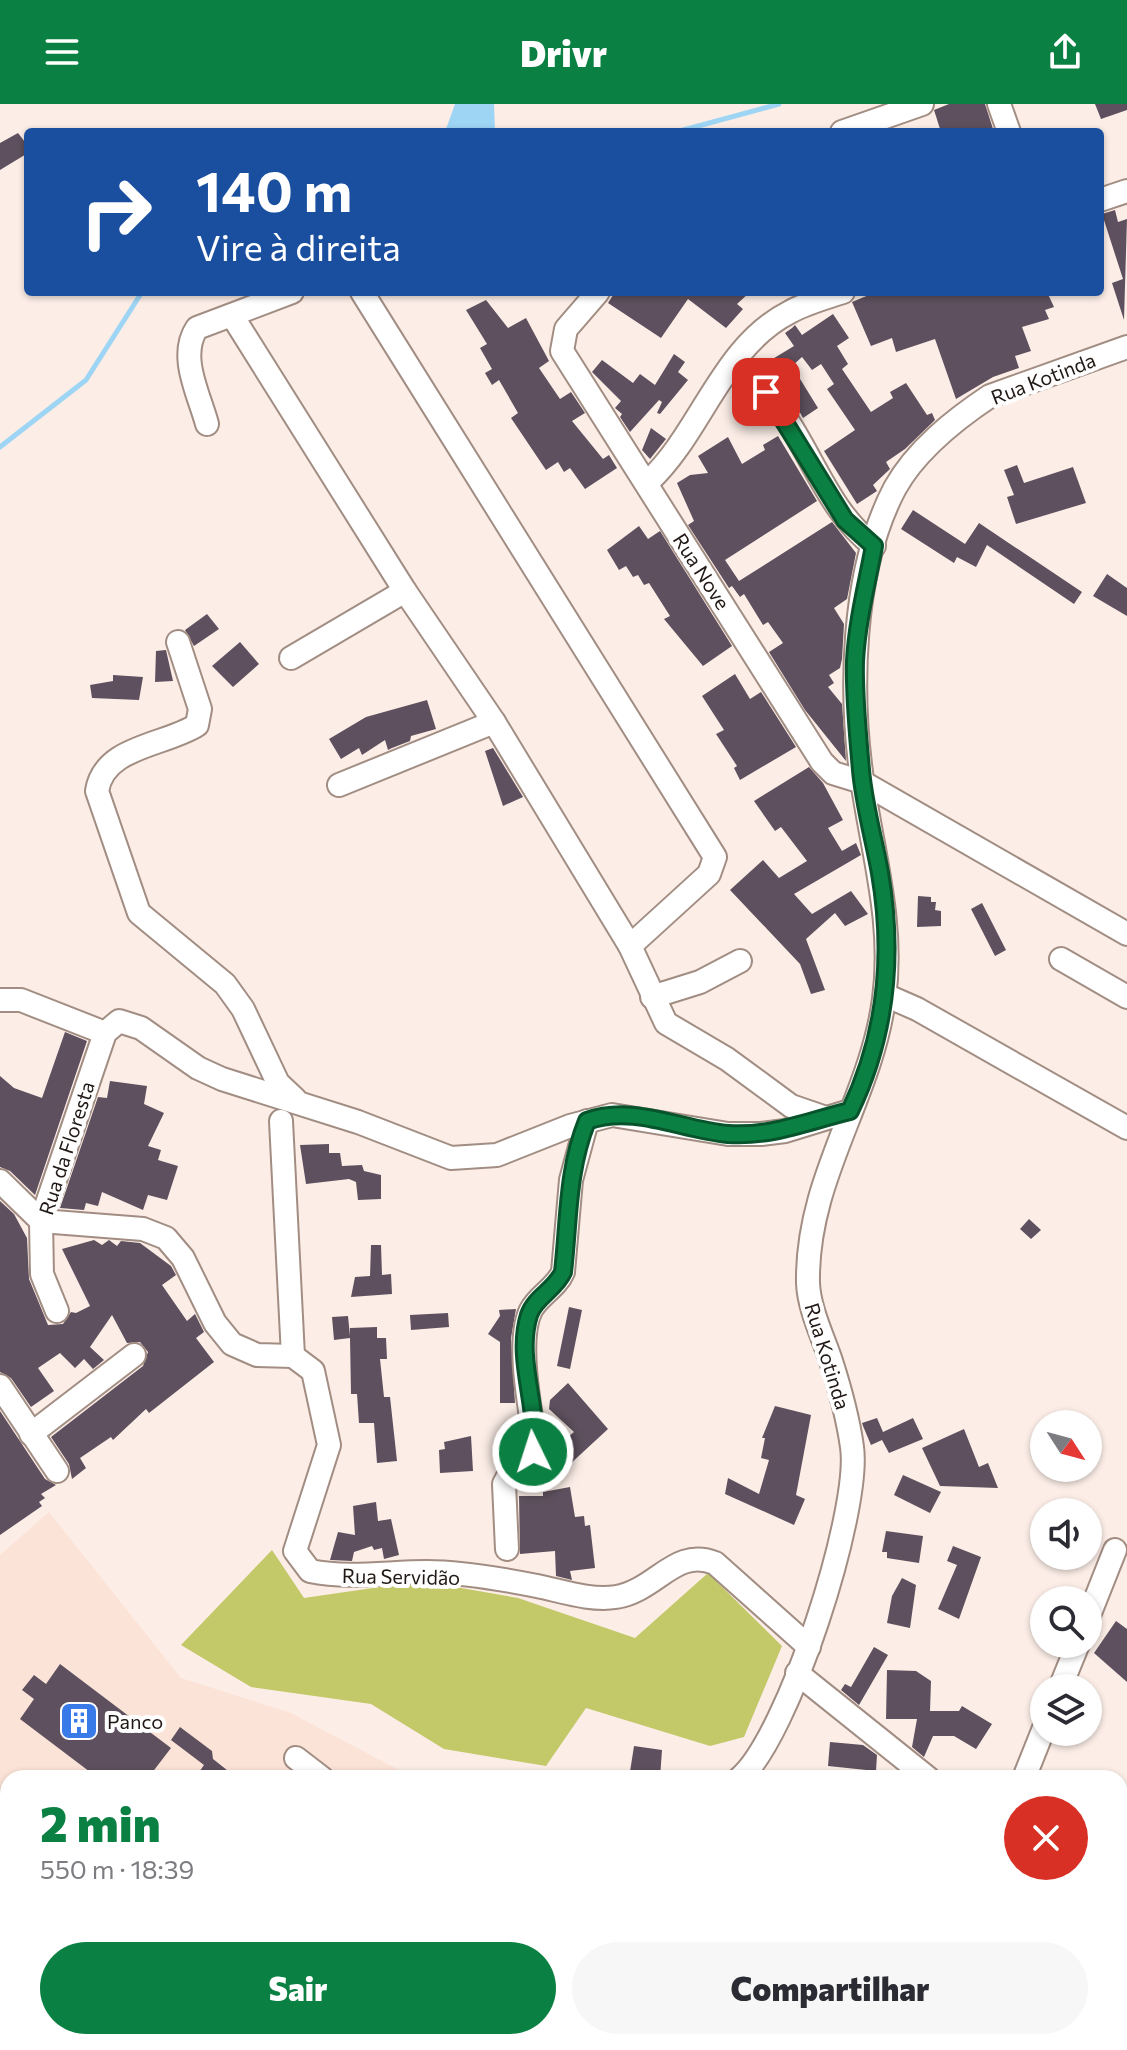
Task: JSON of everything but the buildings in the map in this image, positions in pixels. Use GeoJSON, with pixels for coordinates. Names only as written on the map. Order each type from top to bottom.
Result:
{"type":"FeatureCollection","features":[{"type":"Feature","properties":{"kind":"street"},"geometry":{"type":"LineString","coordinates":[[853,128],[922,104]]}},
{"type":"Feature","properties":{"kind":"street"},"geometry":{"type":"LineString","coordinates":[[999,104],[1008,128]]}},
{"type":"Feature","properties":{"kind":"street"},"geometry":{"type":"LineString","coordinates":[[1104,199],[1127,191]]}},
{"type":"Feature","properties":{"kind":"street"},"geometry":{"type":"LineString","coordinates":[[207,424],[187,351],[190,339],[197,328],[283,296]]}},
{"type":"Feature","properties":{"kind":"street"},"geometry":{"type":"LineString","coordinates":[[364,296],[715,857],[709,874],[630,946]]}},
{"type":"Feature","properties":{"kind":"street","name":"Rua Nove"},"geometry":{"type":"LineString","coordinates":[[595,296],[566,329],[562,351],[619,446],[648,482],[822,762],[833,773],[862,782],[1127,934]]}},
{"type":"Feature","properties":{"kind":"street"},"geometry":{"type":"LineString","coordinates":[[648,482],[676,451],[721,379],[755,339],[789,312],[832,296]]}},
{"type":"Feature","properties":{"kind":"street"},"geometry":{"type":"LineString","coordinates":[[233,317],[405,591],[494,722],[630,946],[666,1023],[727,1059],[791,1106],[823,1117]]}},
{"type":"Feature","properties":{"kind":"street","name":"Rua Kotinda"},"geometry":{"type":"LineString","coordinates":[[747,1770],[766,1749],[809,1647],[832,1572],[853,1476],[845,1408],[808,1288],[810,1243],[820,1191],[875,1048],[885,995],[887,916],[862,782],[855,659],[874,546],[896,485],[941,432],[990,396],[1127,347]]}},
{"type":"Feature","properties":{"kind":"street"},"geometry":{"type":"LineString","coordinates":[[760,387],[786,420],[845,520],[874,546]]}},
{"type":"Feature","properties":{"kind":"street"},"geometry":{"type":"LineString","coordinates":[[291,658],[405,591]]}},
{"type":"Feature","properties":{"kind":"street"},"geometry":{"type":"LineString","coordinates":[[178,642],[200,709],[197,725],[115,760],[103,770],[97,791],[139,913],[225,984],[243,1009],[278,1083],[299,1103]]}},
{"type":"Feature","properties":{"kind":"street"},"geometry":{"type":"LineString","coordinates":[[339,785],[494,722]]}},
{"type":"Feature","properties":{"kind":"street"},"geometry":{"type":"LineString","coordinates":[[1061,959],[1127,997]]}},
{"type":"Feature","properties":{"kind":"street"},"geometry":{"type":"LineString","coordinates":[[652,997],[700,982],[740,961]]}},
{"type":"Feature","properties":{"kind":"street"},"geometry":{"type":"LineString","coordinates":[[885,995],[917,1009],[1127,1128]]}},
{"type":"Feature","properties":{"kind":"street"},"geometry":{"type":"LineString","coordinates":[[0,1000],[21,1000],[105,1033],[119,1021],[132,1024],[212,1075],[451,1158],[497,1155],[587,1121],[629,1115],[704,1131],[761,1134],[785,1131],[850,1111]]}},
{"type":"Feature","properties":{"kind":"street","name":"Rua da Floresta"},"geometry":{"type":"LineString","coordinates":[[57,1311],[42,1274],[41,1221],[105,1033]]}},
{"type":"Feature","properties":{"kind":"street"},"geometry":{"type":"LineString","coordinates":[[2,1188],[41,1221],[158,1233],[183,1258],[215,1323],[232,1344],[257,1355],[293,1356],[281,1121]]}},
{"type":"Feature","properties":{"kind":"street"},"geometry":{"type":"LineString","coordinates":[[507,1549],[504,1484],[513,1467],[529,1459],[535,1442],[526,1327],[536,1303],[559,1281],[563,1272],[568,1200],[579,1141],[587,1121]]}},
{"type":"Feature","properties":{"kind":"street"},"geometry":{"type":"LineString","coordinates":[[31,1434],[134,1355]]}},
{"type":"Feature","properties":{"kind":"street","name":"Rua Servidão"},"geometry":{"type":"LineString","coordinates":[[293,1356],[313,1371],[329,1434],[325,1466],[295,1551],[310,1571],[348,1576],[428,1572],[527,1584],[594,1598],[640,1591],[686,1559],[699,1557],[715,1563],[809,1647]]}},
{"type":"Feature","properties":{"kind":"street"},"geometry":{"type":"LineString","coordinates":[[0,1386],[57,1471]]}},
{"type":"Feature","properties":{"kind":"street"},"geometry":{"type":"LineString","coordinates":[[1101,1586],[1115,1550]]}},
{"type":"Feature","properties":{"kind":"street"},"geometry":{"type":"LineString","coordinates":[[797,1673],[918,1770]]}},
{"type":"Feature","properties":{"kind":"street"},"geometry":{"type":"LineString","coordinates":[[1027,1770],[1037,1746]]}},
{"type":"Feature","properties":{"kind":"street"},"geometry":{"type":"LineString","coordinates":[[296,1758],[312,1770]]}},
{"type":"Feature","properties":{"kind":"shaded area"},"geometry":{"type":"Polygon","coordinates":[[[49,1512],[181,1678],[291,1713],[399,1770],[0,1770],[0,1555],[49,1512]]]}},
{"type":"Feature","properties":{"kind":"green space"},"geometry":{"type":"Polygon","coordinates":[[[272,1550],[304,1598],[421,1581],[518,1598],[635,1638],[708,1573],[782,1646],[744,1737],[710,1746],[586,1708],[546,1766],[444,1749],[371,1704],[251,1687],[181,1645],[272,1550]]]}},
{"type":"Feature","properties":{"kind":"water"},"geometry":{"type":"Polygon","coordinates":[[[455,104],[494,104],[495,128],[446,128],[455,104]]]}},
{"type":"Feature","properties":{"kind":"waterway"},"geometry":{"type":"LineString","coordinates":[[691,128],[779,104]]}},
{"type":"Feature","properties":{"kind":"waterway"},"geometry":{"type":"LineString","coordinates":[[0,447],[86,380],[139,296]]}},
{"type":"Feature","properties":{"kind":"place","name":"Panco"},"geometry":{"type":"Point","coordinates":[79,1721]}},
{"type":"Feature","properties":{"kind":"route"},"geometry":{"type":"LineString","coordinates":[[533,1452],[535,1442],[528,1388],[526,1327],[536,1303],[559,1281],[563,1272],[568,1200],[579,1141],[587,1121],[612,1115],[629,1115],[728,1134],[785,1131],[850,1111],[875,1048],[885,995],[887,916],[862,782],[855,676],[863,597],[874,546],[845,520],[766,392]]}}]}
